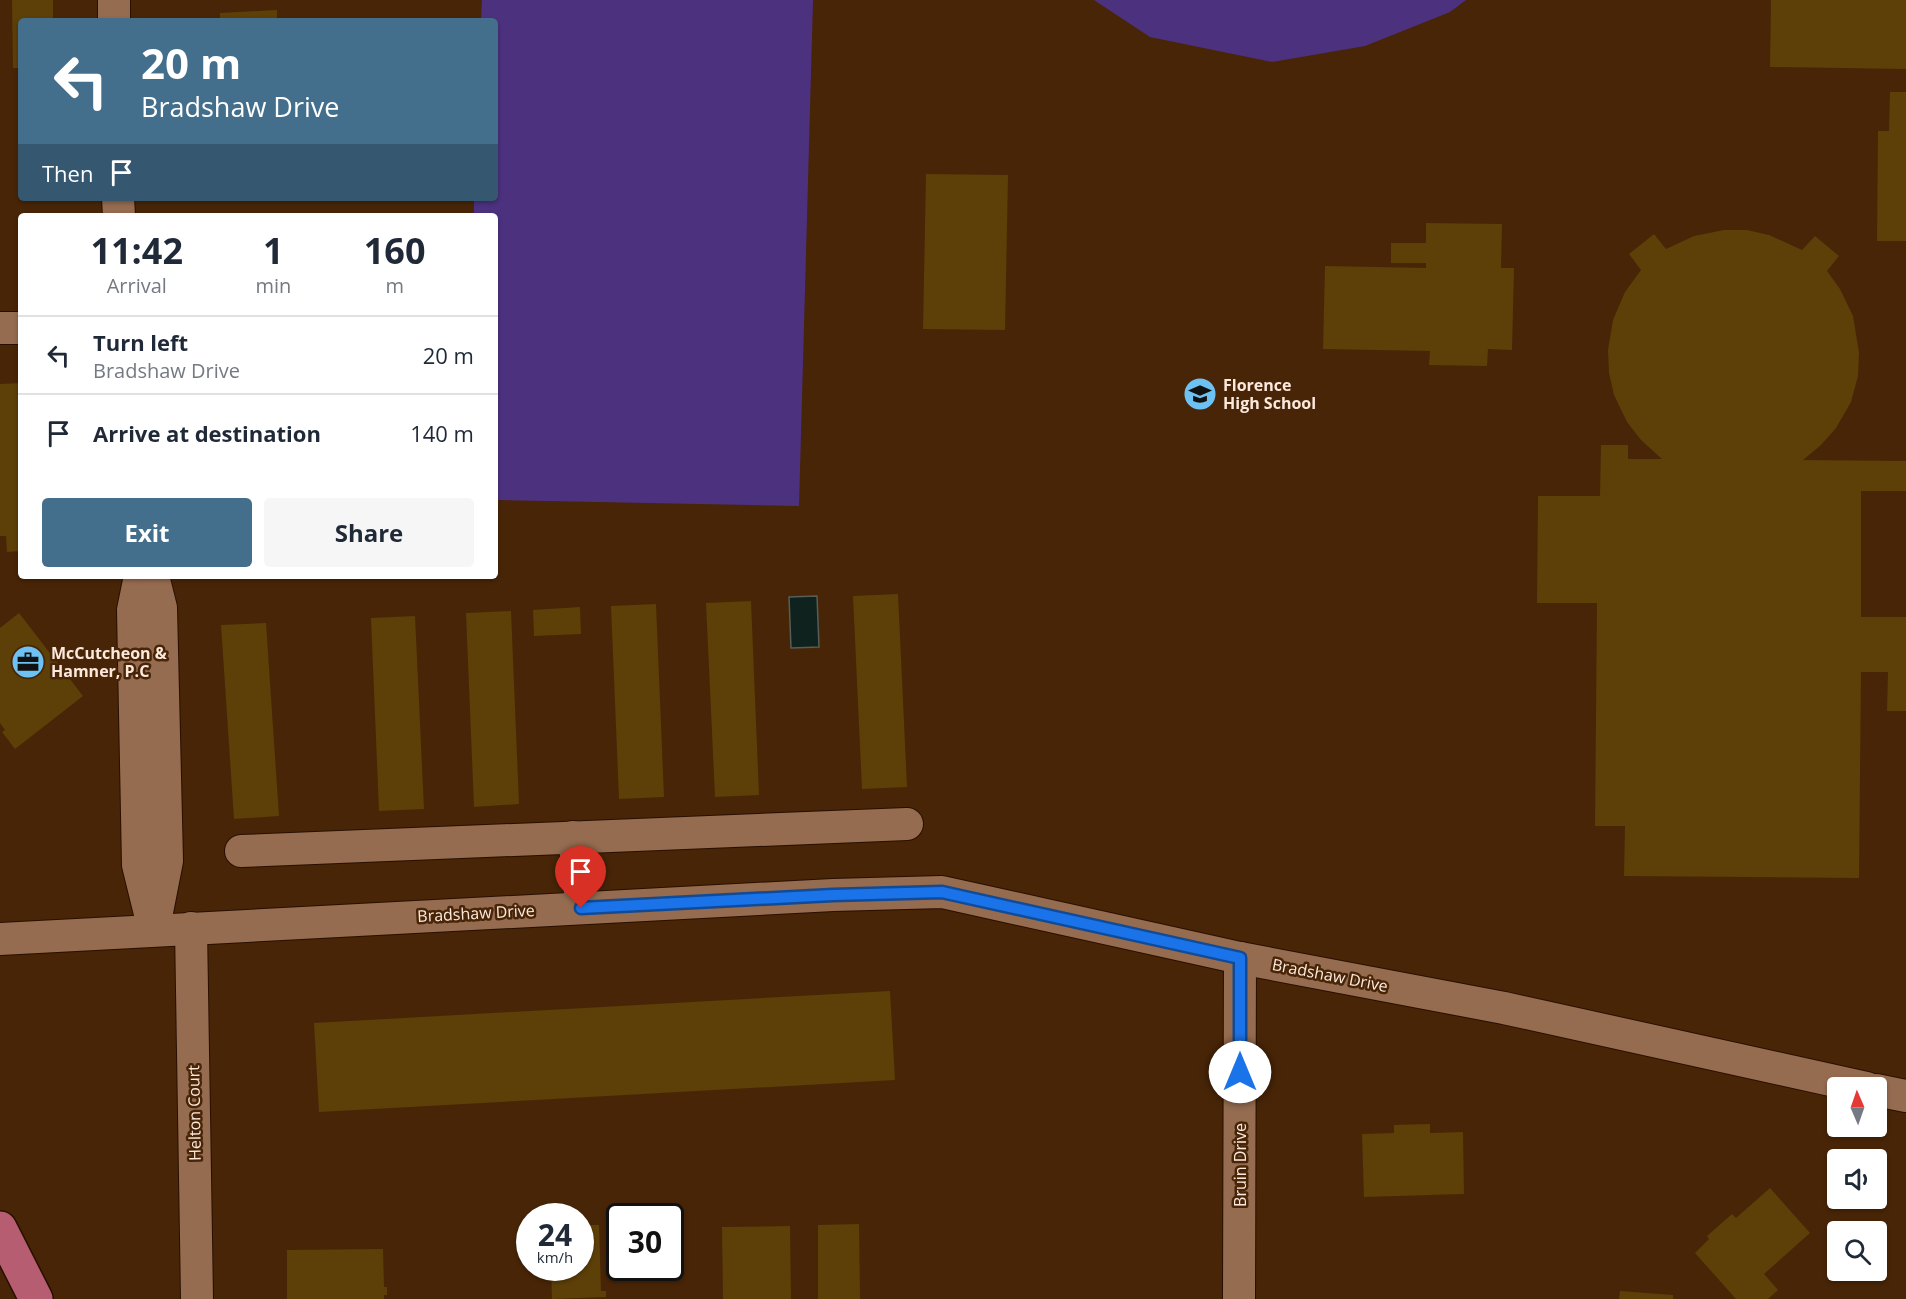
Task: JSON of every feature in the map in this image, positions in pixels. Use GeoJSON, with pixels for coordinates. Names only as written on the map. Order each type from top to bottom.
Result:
{"type":"FeatureCollection","features":[{"type":"Feature","properties":{"kind":"main road"},"geometry":{"type":"LineString","coordinates":[[0,1228],[36,1299]]}},
{"type":"Feature","properties":{"kind":"street"},"geometry":{"type":"LineString","coordinates":[[114,0],[114,18]]}},
{"type":"Feature","properties":{"kind":"street"},"geometry":{"type":"LineString","coordinates":[[0,328],[18,328]]}},
{"type":"Feature","properties":{"kind":"street"},"geometry":{"type":"LineString","coordinates":[[139,579],[133,610],[138,865],[154,930]]}},
{"type":"Feature","properties":{"kind":"street"},"geometry":{"type":"LineString","coordinates":[[154,579],[161,609],[167,861],[154,930]]}},
{"type":"Feature","properties":{"kind":"street"},"geometry":{"type":"LineString","coordinates":[[240,851],[906,824]]}},
{"type":"Feature","properties":{"kind":"street"},"geometry":{"type":"LineString","coordinates":[[573,837],[581,908]]}},
{"type":"Feature","properties":{"kind":"street","name":"Bradshaw Drive"},"geometry":{"type":"LineString","coordinates":[[0,939],[833,895],[942,892],[1240,958],[1504,1008],[1827,1079]]}},
{"type":"Feature","properties":{"kind":"street","name":"Helton Court"},"geometry":{"type":"LineString","coordinates":[[191,928],[197,1299]]}},
{"type":"Feature","properties":{"kind":"street","name":"Bruin Drive"},"geometry":{"type":"LineString","coordinates":[[1239,1299],[1240,958]]}},
{"type":"Feature","properties":{"kind":"street"},"geometry":{"type":"LineString","coordinates":[[1887,1092],[1906,1096]]}},
{"type":"Feature","properties":{"kind":"shaded area"},"geometry":{"type":"Polygon","coordinates":[[[482,0],[813,0],[799,506],[498,500],[498,213],[474,213],[474,201],[498,201],[498,18],[481,18],[482,0]]]}},
{"type":"Feature","properties":{"kind":"shaded area"},"geometry":{"type":"Polygon","coordinates":[[[1094,0],[1466,0],[1450,12],[1365,46],[1272,62],[1150,37],[1094,0]]]}},
{"type":"Feature","properties":{"kind":"water"},"geometry":{"type":"Polygon","coordinates":[[[817,596],[819,647],[791,648],[789,597],[817,596]]]}},
{"type":"Feature","properties":{"kind":"building"},"geometry":{"type":"Polygon","coordinates":[[[12,0],[53,0],[53,18],[18,18],[18,68],[13,68],[12,0]]]}},
{"type":"Feature","properties":{"kind":"building"},"geometry":{"type":"Polygon","coordinates":[[[1771,0],[1906,0],[1906,69],[1770,67],[1771,0]]]}},
{"type":"Feature","properties":{"kind":"building"},"geometry":{"type":"Polygon","coordinates":[[[277,10],[277,18],[220,18],[220,13],[277,10]]]}},
{"type":"Feature","properties":{"kind":"building"},"geometry":{"type":"Polygon","coordinates":[[[1890,92],[1906,92],[1906,241],[1877,241],[1878,131],[1889,131],[1890,92]]]}},
{"type":"Feature","properties":{"kind":"building"},"geometry":{"type":"Polygon","coordinates":[[[926,174],[1008,175],[1005,330],[923,329],[926,174]]]}},
{"type":"Feature","properties":{"kind":"building"},"geometry":{"type":"Polygon","coordinates":[[[1426,223],[1502,224],[1501,268],[1514,268],[1512,350],[1488,349],[1487,366],[1429,365],[1430,351],[1323,349],[1325,266],[1426,268],[1426,263],[1391,263],[1391,243],[1426,243],[1426,223]]]}},
{"type":"Feature","properties":{"kind":"building"},"geometry":{"type":"Polygon","coordinates":[[[1724,230],[1747,230],[1769,235],[1802,250],[1815,236],[1839,256],[1827,271],[1840,289],[1853,316],[1859,353],[1858,376],[1851,402],[1836,428],[1803,460],[1906,461],[1906,491],[1861,491],[1861,617],[1906,617],[1906,711],[1887,711],[1888,672],[1861,672],[1859,878],[1624,876],[1625,826],[1595,826],[1597,603],[1537,603],[1538,496],[1600,496],[1601,445],[1628,445],[1628,459],[1662,459],[1641,440],[1627,422],[1614,395],[1609,373],[1608,350],[1613,320],[1625,292],[1641,270],[1629,254],[1654,234],[1666,249],[1694,236],[1724,230]]]}},
{"type":"Feature","properties":{"kind":"building"},"geometry":{"type":"Polygon","coordinates":[[[18,383],[18,551],[7,552],[6,536],[0,536],[0,384],[18,383]]]}},
{"type":"Feature","properties":{"kind":"building"},"geometry":{"type":"Polygon","coordinates":[[[898,594],[907,787],[862,789],[853,596],[898,594]]]}},
{"type":"Feature","properties":{"kind":"building"},"geometry":{"type":"Polygon","coordinates":[[[751,601],[759,795],[715,797],[706,603],[751,601]]]}},
{"type":"Feature","properties":{"kind":"building"},"geometry":{"type":"Polygon","coordinates":[[[656,604],[664,797],[619,799],[611,606],[656,604]]]}},
{"type":"Feature","properties":{"kind":"building"},"geometry":{"type":"Polygon","coordinates":[[[580,607],[581,634],[534,636],[533,610],[580,607]]]}},
{"type":"Feature","properties":{"kind":"building"},"geometry":{"type":"Polygon","coordinates":[[[511,611],[519,804],[474,807],[466,613],[511,611]]]}},
{"type":"Feature","properties":{"kind":"building","name":"McCutcheon & Hamner, P.C"},"geometry":{"type":"Polygon","coordinates":[[[19,613],[83,696],[15,749],[2,732],[5,730],[0,723],[0,628],[19,613]]]}},
{"type":"Feature","properties":{"kind":"building"},"geometry":{"type":"Polygon","coordinates":[[[415,616],[424,809],[379,811],[371,618],[415,616]]]}},
{"type":"Feature","properties":{"kind":"building"},"geometry":{"type":"Polygon","coordinates":[[[266,623],[279,816],[234,819],[221,625],[266,623]]]}},
{"type":"Feature","properties":{"kind":"building"},"geometry":{"type":"Polygon","coordinates":[[[890,991],[895,1080],[319,1112],[314,1023],[890,991]]]}},
{"type":"Feature","properties":{"kind":"building"},"geometry":{"type":"Polygon","coordinates":[[[1430,1124],[1430,1133],[1463,1132],[1464,1194],[1364,1197],[1362,1134],[1394,1133],[1394,1125],[1430,1124]]]}},
{"type":"Feature","properties":{"kind":"building"},"geometry":{"type":"Polygon","coordinates":[[[1770,1188],[1810,1233],[1764,1274],[1778,1290],[1768,1299],[1736,1299],[1695,1253],[1709,1239],[1707,1236],[1732,1214],[1736,1218],[1770,1188]]]}},
{"type":"Feature","properties":{"kind":"building"},"geometry":{"type":"Polygon","coordinates":[[[859,1224],[860,1299],[818,1299],[818,1225],[859,1224]]]}},
{"type":"Feature","properties":{"kind":"building"},"geometry":{"type":"Polygon","coordinates":[[[594,1225],[599,1225],[601,1291],[606,1291],[606,1297],[552,1299],[551,1281],[594,1281],[594,1225]]]}},
{"type":"Feature","properties":{"kind":"building"},"geometry":{"type":"Polygon","coordinates":[[[790,1226],[791,1299],[723,1299],[722,1227],[790,1226]]]}},
{"type":"Feature","properties":{"kind":"building"},"geometry":{"type":"Polygon","coordinates":[[[383,1249],[384,1287],[387,1287],[387,1295],[384,1295],[384,1299],[287,1299],[287,1250],[383,1249]]]}},
{"type":"Feature","properties":{"kind":"building"},"geometry":{"type":"Polygon","coordinates":[[[1620,1291],[1673,1295],[1673,1299],[1619,1299],[1620,1291]]]}},
{"type":"Feature","properties":{"kind":"place","name":"Florence High School"},"geometry":{"type":"Point","coordinates":[1200,394]}},
{"type":"Feature","properties":{"kind":"place","name":"McCutcheon & Hamner, P.C"},"geometry":{"type":"Point","coordinates":[28,662]}},
{"type":"Feature","properties":{"kind":"route"},"geometry":{"type":"LineString","coordinates":[[581,908],[833,895],[942,892],[1240,958],[1240,1072]]}}]}
